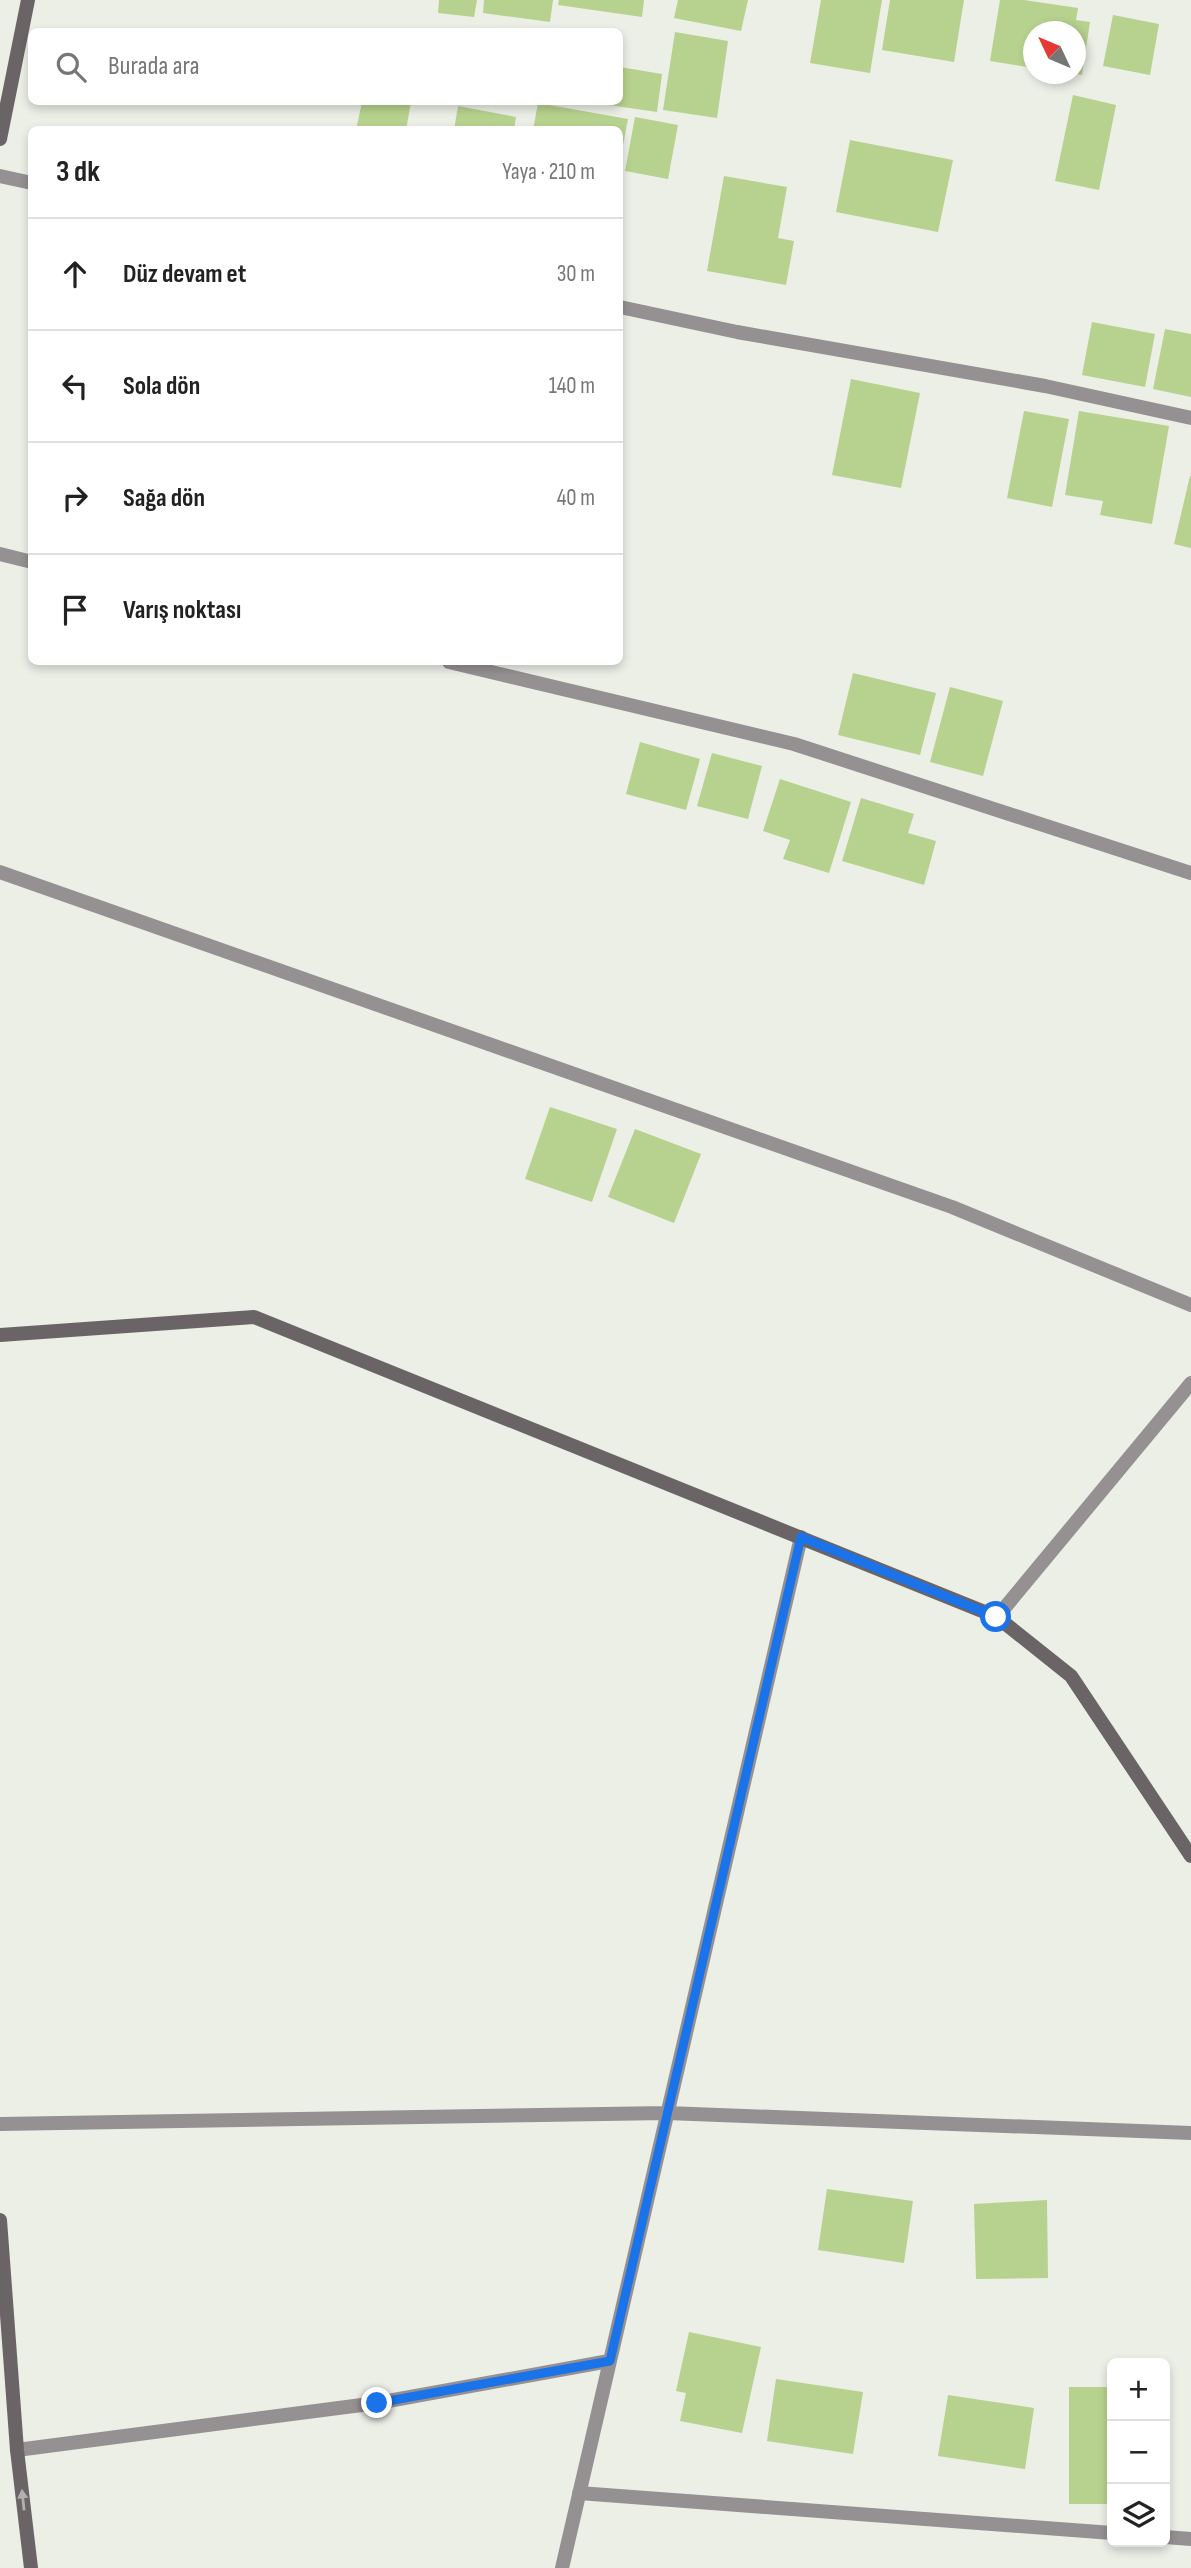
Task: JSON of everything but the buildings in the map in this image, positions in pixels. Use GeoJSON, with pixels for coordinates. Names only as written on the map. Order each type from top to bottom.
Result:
{"type":"FeatureCollection","features":[{"type":"Feature","properties":{"kind":"street"},"geometry":{"type":"LineString","coordinates":[[0,139],[28,0]]}},
{"type":"Feature","properties":{"kind":"street"},"geometry":{"type":"LineString","coordinates":[[0,176],[28,182]]}},
{"type":"Feature","properties":{"kind":"street"},"geometry":{"type":"LineString","coordinates":[[623,308],[737,332],[1045,386],[1191,418]]}},
{"type":"Feature","properties":{"kind":"street"},"geometry":{"type":"LineString","coordinates":[[0,554],[28,561]]}},
{"type":"Feature","properties":{"kind":"street"},"geometry":{"type":"LineString","coordinates":[[462,665],[794,744],[1191,873]]}},
{"type":"Feature","properties":{"kind":"street"},"geometry":{"type":"LineString","coordinates":[[0,872],[952,1207],[1191,1305]]}},
{"type":"Feature","properties":{"kind":"street"},"geometry":{"type":"LineString","coordinates":[[0,1335],[254,1317],[996,1617],[1071,1676],[1191,1856]]}},
{"type":"Feature","properties":{"kind":"street"},"geometry":{"type":"LineString","coordinates":[[996,1617],[1191,1383]]}},
{"type":"Feature","properties":{"kind":"street"},"geometry":{"type":"LineString","coordinates":[[562,2568],[801,1537]]}},
{"type":"Feature","properties":{"kind":"street"},"geometry":{"type":"LineString","coordinates":[[0,2124],[667,2113],[1191,2133]]}},
{"type":"Feature","properties":{"kind":"street"},"geometry":{"type":"LineString","coordinates":[[0,2220],[17,2449],[31,2568]]}},
{"type":"Feature","properties":{"kind":"street"},"geometry":{"type":"LineString","coordinates":[[17,2449],[377,2403],[610,2361]]}},
{"type":"Feature","properties":{"kind":"street"},"geometry":{"type":"LineString","coordinates":[[579,2493],[1107,2533]]}},
{"type":"Feature","properties":{"kind":"street"},"geometry":{"type":"LineString","coordinates":[[1170,2537],[1191,2539]]}},
{"type":"Feature","properties":{"kind":"route"},"geometry":{"type":"LineString","coordinates":[[377,2403],[610,2361],[801,1537],[996,1617]]}}]}
